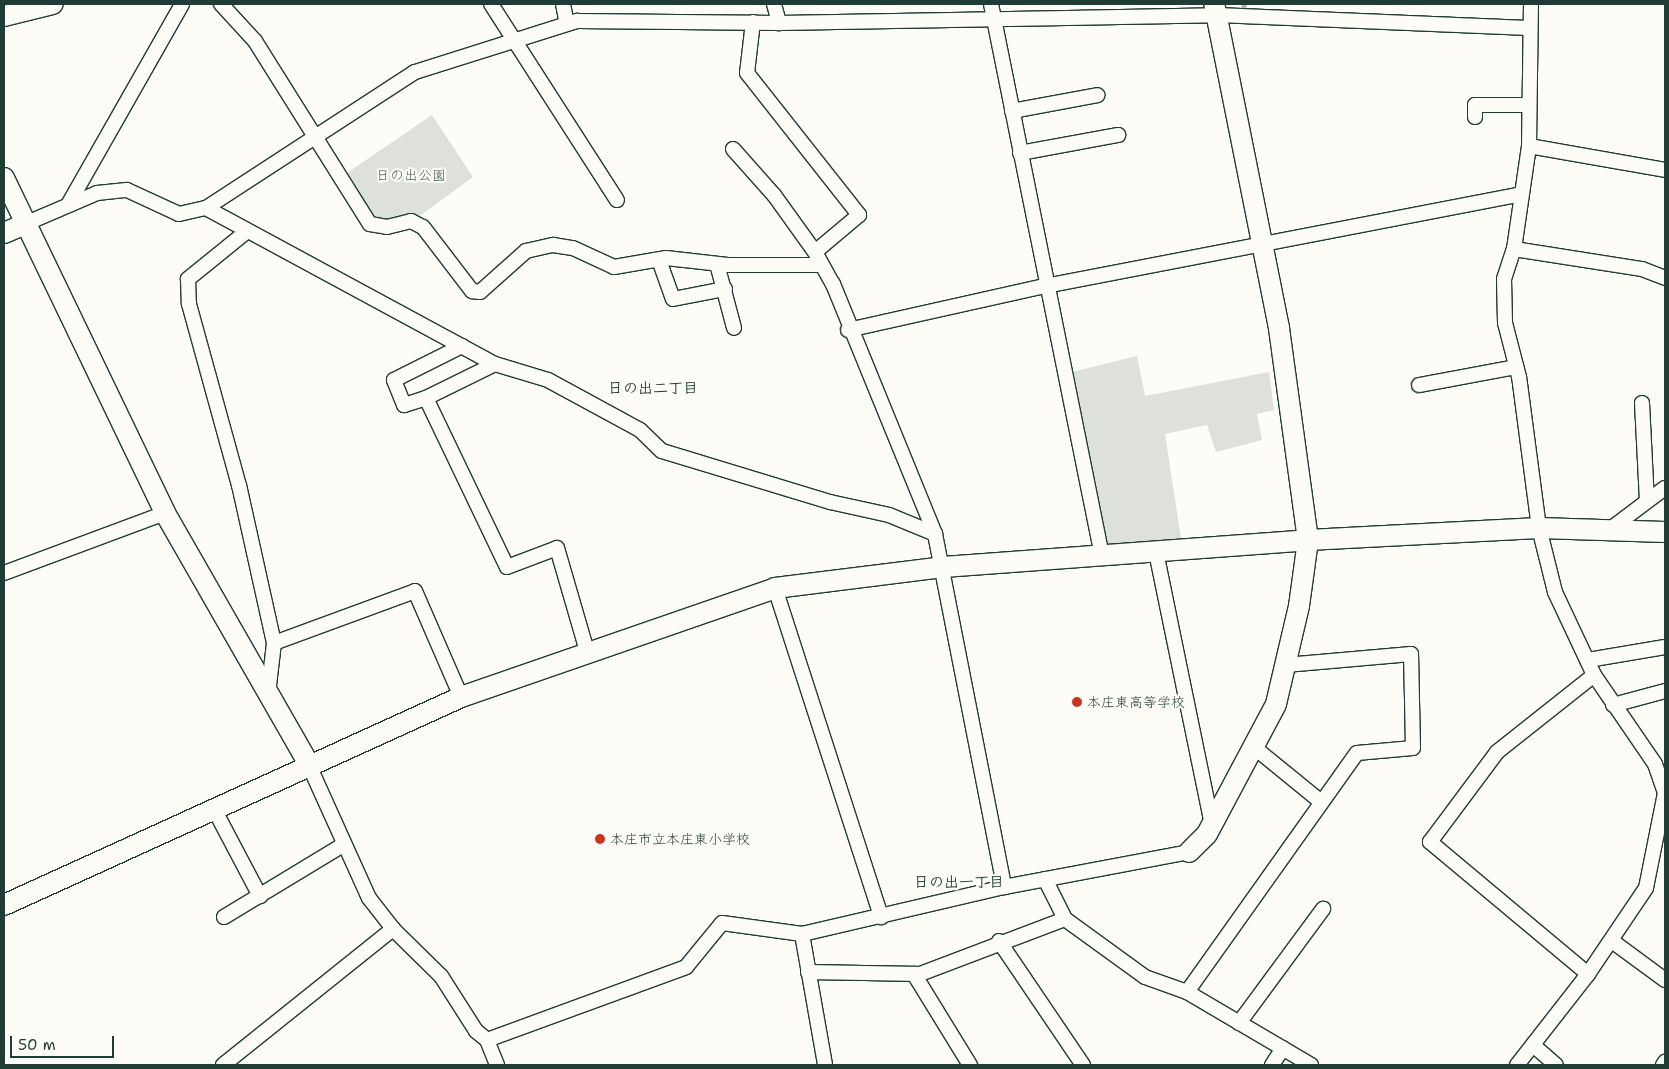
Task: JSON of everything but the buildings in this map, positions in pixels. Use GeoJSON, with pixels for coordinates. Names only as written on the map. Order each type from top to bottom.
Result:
{"type":"FeatureCollection","features":[{"type":"Feature","properties":{"kind":"street"},"geometry":{"type":"LineString","coordinates":[[4,16],[53,4]]}},
{"type":"Feature","properties":{"kind":"street"},"geometry":{"type":"LineString","coordinates":[[68,205],[182,4]]}},
{"type":"Feature","properties":{"kind":"street"},"geometry":{"type":"LineString","coordinates":[[221,4],[255,41],[316,135],[370,224],[387,226],[411,221],[423,227],[472,291],[480,292],[526,250],[537,248],[573,248],[614,267],[659,260],[717,264],[817,259],[859,215],[747,73],[753,22]]}},
{"type":"Feature","properties":{"kind":"street"},"geometry":{"type":"LineString","coordinates":[[491,4],[617,200]]}},
{"type":"Feature","properties":{"kind":"street"},"geometry":{"type":"LineString","coordinates":[[562,4],[567,24]]}},
{"type":"Feature","properties":{"kind":"street"},"geometry":{"type":"LineString","coordinates":[[774,4],[779,22]]}},
{"type":"Feature","properties":{"kind":"street"},"geometry":{"type":"LineString","coordinates":[[1517,1065],[1588,974],[1646,888],[1665,793],[1655,764],[1612,705],[1594,675],[1555,592],[1539,528],[1516,367],[1505,324],[1504,288],[1514,249],[1529,146],[1527,105],[1531,4]]}},
{"type":"Feature","properties":{"kind":"street"},"geometry":{"type":"LineString","coordinates":[[4,233],[97,193],[126,190],[179,214],[206,208],[415,72],[567,24],[670,19],[779,22],[992,11],[1216,9],[1270,10],[1529,28]]}},
{"type":"Feature","properties":{"kind":"street"},"geometry":{"type":"LineString","coordinates":[[487,1040],[686,967],[722,923],[802,934],[1004,887],[1189,852],[1212,824],[1276,704],[1308,540],[1279,328],[1216,9]]}},
{"type":"Feature","properties":{"kind":"street"},"geometry":{"type":"LineString","coordinates":[[992,11],[1045,286],[1102,556]]}},
{"type":"Feature","properties":{"kind":"street"},"geometry":{"type":"LineString","coordinates":[[1012,111],[1098,95]]}},
{"type":"Feature","properties":{"kind":"street"},"geometry":{"type":"LineString","coordinates":[[1475,117],[1475,105],[1527,105]]}},
{"type":"Feature","properties":{"kind":"street"},"geometry":{"type":"LineString","coordinates":[[1020,153],[1118,136]]}},
{"type":"Feature","properties":{"kind":"street"},"geometry":{"type":"LineString","coordinates":[[1529,146],[1665,170]]}},
{"type":"Feature","properties":{"kind":"street"},"geometry":{"type":"LineString","coordinates":[[733,149],[774,195],[833,284],[848,330],[935,534],[943,567],[1004,887]]}},
{"type":"Feature","properties":{"kind":"street"},"geometry":{"type":"LineString","coordinates":[[4,178],[166,513],[308,763],[343,845],[370,898],[393,929],[441,976],[476,1031],[487,1040],[497,1065]]}},
{"type":"Feature","properties":{"kind":"street"},"geometry":{"type":"LineString","coordinates":[[848,330],[1045,286],[1521,194]]}},
{"type":"Feature","properties":{"kind":"street"},"geometry":{"type":"LineString","coordinates":[[206,208],[246,232],[495,364],[548,380],[640,430],[662,451],[830,502],[889,515],[935,534]]}},
{"type":"Feature","properties":{"kind":"street"},"geometry":{"type":"LineString","coordinates":[[246,232],[188,279],[189,304],[239,485],[274,643],[268,694]]}},
{"type":"Feature","properties":{"kind":"street"},"geometry":{"type":"LineString","coordinates":[[1514,249],[1642,269],[1665,278]]}},
{"type":"Feature","properties":{"kind":"street"},"geometry":{"type":"LineString","coordinates":[[659,260],[673,299],[725,289]]}},
{"type":"Feature","properties":{"kind":"street"},"geometry":{"type":"LineString","coordinates":[[717,264],[734,328]]}},
{"type":"Feature","properties":{"kind":"street"},"geometry":{"type":"LineString","coordinates":[[462,346],[394,380],[404,406],[426,398],[495,364]]}},
{"type":"Feature","properties":{"kind":"street"},"geometry":{"type":"LineString","coordinates":[[1419,385],[1516,367]]}},
{"type":"Feature","properties":{"kind":"street"},"geometry":{"type":"LineString","coordinates":[[426,398],[507,567],[557,548],[587,651]]}},
{"type":"Feature","properties":{"kind":"street"},"geometry":{"type":"LineString","coordinates":[[1642,404],[1648,501]]}},
{"type":"Feature","properties":{"kind":"street"},"geometry":{"type":"LineString","coordinates":[[1610,530],[1665,488]]}},
{"type":"Feature","properties":{"kind":"street"},"geometry":{"type":"LineString","coordinates":[[4,573],[166,513]]}},
{"type":"Feature","properties":{"kind":"street"},"geometry":{"type":"LineString","coordinates":[[4,905],[308,763],[461,697],[587,651],[775,588],[943,567],[1308,540],[1539,528],[1665,532]]}},
{"type":"Feature","properties":{"kind":"street"},"geometry":{"type":"LineString","coordinates":[[1156,552],[1212,824]]}},
{"type":"Feature","properties":{"kind":"street"},"geometry":{"type":"LineString","coordinates":[[775,588],[881,917]]}},
{"type":"Feature","properties":{"kind":"street"},"geometry":{"type":"LineString","coordinates":[[274,643],[415,592],[461,697]]}},
{"type":"Feature","properties":{"kind":"street"},"geometry":{"type":"LineString","coordinates":[[1588,660],[1665,647]]}},
{"type":"Feature","properties":{"kind":"street"},"geometry":{"type":"LineString","coordinates":[[1187,992],[1320,801],[1357,753],[1414,748],[1411,654],[1285,665]]}},
{"type":"Feature","properties":{"kind":"street"},"geometry":{"type":"LineString","coordinates":[[1588,974],[1430,842],[1497,752],[1594,675]]}},
{"type":"Feature","properties":{"kind":"street"},"geometry":{"type":"LineString","coordinates":[[1612,705],[1665,691]]}},
{"type":"Feature","properties":{"kind":"street"},"geometry":{"type":"LineString","coordinates":[[1254,748],[1320,801]]}},
{"type":"Feature","properties":{"kind":"street"},"geometry":{"type":"LineString","coordinates":[[213,808],[260,896]]}},
{"type":"Feature","properties":{"kind":"street"},"geometry":{"type":"LineString","coordinates":[[224,918],[343,845]]}},
{"type":"Feature","properties":{"kind":"street"},"geometry":{"type":"LineString","coordinates":[[1045,879],[1065,919],[1145,977],[1187,992],[1311,1065]]}},
{"type":"Feature","properties":{"kind":"street"},"geometry":{"type":"LineString","coordinates":[[1239,1023],[1323,909]]}},
{"type":"Feature","properties":{"kind":"street"},"geometry":{"type":"LineString","coordinates":[[808,972],[914,974],[999,941],[1065,919]]}},
{"type":"Feature","properties":{"kind":"street"},"geometry":{"type":"LineString","coordinates":[[223,1065],[393,929]]}},
{"type":"Feature","properties":{"kind":"street"},"geometry":{"type":"LineString","coordinates":[[802,934],[825,1065]]}},
{"type":"Feature","properties":{"kind":"street"},"geometry":{"type":"LineString","coordinates":[[1612,940],[1665,980]]}},
{"type":"Feature","properties":{"kind":"street"},"geometry":{"type":"LineString","coordinates":[[999,941],[1083,1065]]}},
{"type":"Feature","properties":{"kind":"street"},"geometry":{"type":"LineString","coordinates":[[914,974],[970,1065]]}},
{"type":"Feature","properties":{"kind":"street"},"geometry":{"type":"LineString","coordinates":[[1533,1045],[1556,1065]]}},
{"type":"Feature","properties":{"kind":"street"},"geometry":{"type":"LineString","coordinates":[[1272,1065],[1284,1048]]}},
{"type":"Feature","properties":{"kind":"green space","name":"日の出公園"},"geometry":{"type":"Polygon","coordinates":[[[432,115],[473,177],[417,218],[375,220],[347,173],[432,115]]]}},
{"type":"Feature","properties":{"kind":"green space"},"geometry":{"type":"Polygon","coordinates":[[[1137,356],[1145,396],[1269,372],[1274,410],[1257,414],[1262,440],[1216,452],[1207,425],[1165,434],[1181,538],[1106,546],[1072,372],[1137,356]]]}},
{"type":"Feature","properties":{"kind":"waterway"},"geometry":{"type":"LineString","coordinates":[[1243,9],[1244,4]]}},
{"type":"Feature","properties":{"kind":"place","name":"本庄東高等学校"},"geometry":{"type":"Point","coordinates":[1077,702]}},
{"type":"Feature","properties":{"kind":"place","name":"本庄市立本庄東小学校"},"geometry":{"type":"Point","coordinates":[600,839]}},
{"type":"Feature","properties":{"kind":"district","name":"日の出二丁目"},"geometry":{"type":"Point","coordinates":[653,389]}},
{"type":"Feature","properties":{"kind":"district","name":"日の出一丁目"},"geometry":{"type":"Point","coordinates":[959,883]}}]}
